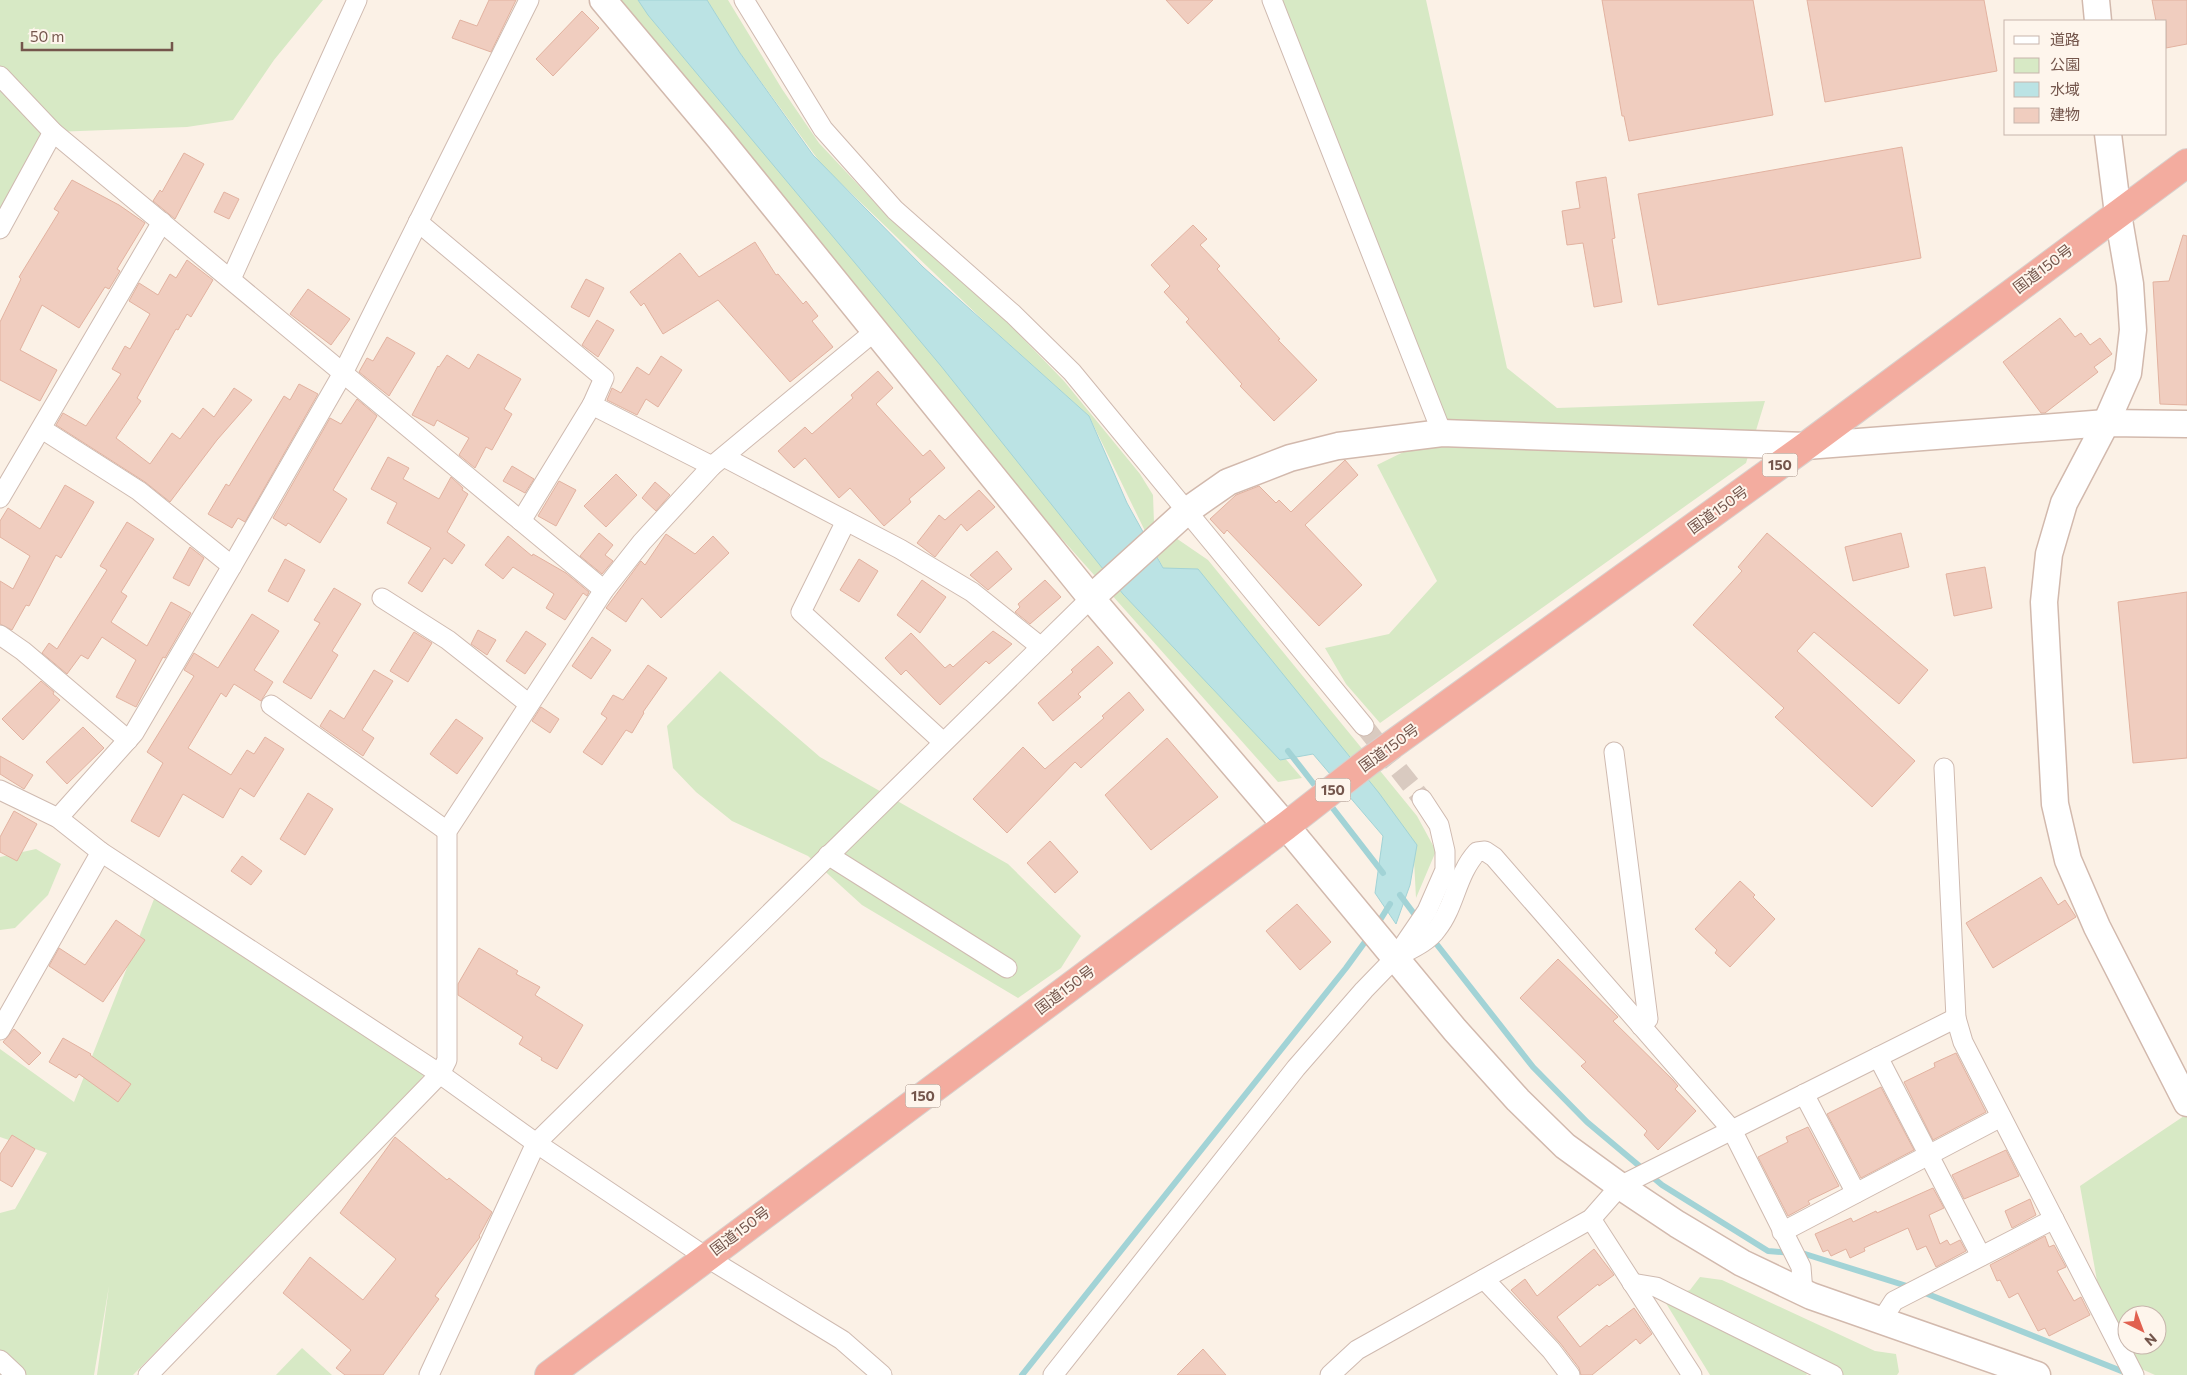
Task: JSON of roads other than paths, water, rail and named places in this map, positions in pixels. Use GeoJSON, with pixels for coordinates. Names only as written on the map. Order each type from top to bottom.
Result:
{"type":"FeatureCollection","features":[{"type":"Feature","properties":{"kind":"highway","name":"国道150号"},"geometry":{"type":"LineString","coordinates":[[549,1375],[1292,822],[1368,762],[1806,446],[2187,163]]}},
{"type":"Feature","properties":{"kind":"street"},"geometry":{"type":"LineString","coordinates":[[231,279],[357,0]]}},
{"type":"Feature","properties":{"kind":"street"},"geometry":{"type":"LineString","coordinates":[[58,818],[134,733],[232,566],[343,373],[529,0]]}},
{"type":"Feature","properties":{"kind":"street"},"geometry":{"type":"LineString","coordinates":[[603,0],[719,138],[875,332],[1292,822],[1362,919],[1454,1030],[1518,1100],[1565,1146],[1677,1224],[1742,1263],[1803,1292],[2037,1375]]}},
{"type":"Feature","properties":{"kind":"street"},"geometry":{"type":"LineString","coordinates":[[744,0],[823,129],[895,210],[1013,314],[1072,372],[1188,510],[1273,618],[1364,726]]}},
{"type":"Feature","properties":{"kind":"street"},"geometry":{"type":"LineString","coordinates":[[1272,0],[1442,432]]}},
{"type":"Feature","properties":{"kind":"street"},"geometry":{"type":"LineString","coordinates":[[2096,0],[2098,20]]}},
{"type":"Feature","properties":{"kind":"street"},"geometry":{"type":"LineString","coordinates":[[0,76],[53,132],[604,590]]}},
{"type":"Feature","properties":{"kind":"street"},"geometry":{"type":"LineString","coordinates":[[0,229],[53,132]]}},
{"type":"Feature","properties":{"kind":"street"},"geometry":{"type":"LineString","coordinates":[[2108,135],[2118,214],[2130,284],[2133,330],[2128,373],[2106,423],[2064,503],[2049,554],[2044,602],[2055,804],[2068,860],[2097,927],[2187,1103]]}},
{"type":"Feature","properties":{"kind":"street"},"geometry":{"type":"LineString","coordinates":[[0,498],[162,222]]}},
{"type":"Feature","properties":{"kind":"street"},"geometry":{"type":"LineString","coordinates":[[418,222],[604,378],[592,406],[521,521]]}},
{"type":"Feature","properties":{"kind":"street"},"geometry":{"type":"LineString","coordinates":[[148,1375],[440,1074],[447,1060],[447,830],[604,590],[642,542],[718,462],[875,332]]}},
{"type":"Feature","properties":{"kind":"street"},"geometry":{"type":"LineString","coordinates":[[592,406],[846,521],[900,549],[972,592],[1041,647]]}},
{"type":"Feature","properties":{"kind":"street"},"geometry":{"type":"LineString","coordinates":[[429,1375],[536,1143],[1097,593],[1188,510],[1228,482],[1290,458],[1338,446],[1442,432],[1806,446],[2106,423],[2187,424]]}},
{"type":"Feature","properties":{"kind":"street"},"geometry":{"type":"LineString","coordinates":[[42,429],[139,491],[232,566]]}},
{"type":"Feature","properties":{"kind":"street"},"geometry":{"type":"LineString","coordinates":[[846,521],[801,612],[943,742]]}},
{"type":"Feature","properties":{"kind":"street"},"geometry":{"type":"LineString","coordinates":[[382,598],[448,640],[529,704]]}},
{"type":"Feature","properties":{"kind":"street"},"geometry":{"type":"LineString","coordinates":[[0,635],[23,650],[128,740]]}},
{"type":"Feature","properties":{"kind":"street"},"geometry":{"type":"LineString","coordinates":[[271,705],[447,830]]}},
{"type":"Feature","properties":{"kind":"street"},"geometry":{"type":"LineString","coordinates":[[1614,752],[1648,1019],[1641,1026]]}},
{"type":"Feature","properties":{"kind":"street"},"geometry":{"type":"LineString","coordinates":[[1944,768],[1956,1018],[1963,1042],[2134,1375]]}},
{"type":"Feature","properties":{"kind":"street"},"geometry":{"type":"LineString","coordinates":[[0,790],[58,818],[101,852],[440,1074],[536,1143],[706,1257],[842,1340],[882,1375]]}},
{"type":"Feature","properties":{"kind":"street"},"geometry":{"type":"LineString","coordinates":[[1053,1375],[1296,1068],[1364,990],[1391,953],[1427,911],[1445,870],[1446,851],[1439,825],[1422,799]]}},
{"type":"Feature","properties":{"kind":"street"},"geometry":{"type":"LineString","coordinates":[[1391,953],[1423,942],[1437,930],[1466,866],[1477,852],[1485,851],[1494,857],[1732,1130],[1801,1267],[1803,1292]]}},
{"type":"Feature","properties":{"kind":"street"},"geometry":{"type":"LineString","coordinates":[[0,1030],[101,852]]}},
{"type":"Feature","properties":{"kind":"street"},"geometry":{"type":"LineString","coordinates":[[828,855],[1007,968]]}},
{"type":"Feature","properties":{"kind":"street"},"geometry":{"type":"LineString","coordinates":[[1330,1375],[1357,1350],[1590,1219],[1620,1186],[1956,1018]]}},
{"type":"Feature","properties":{"kind":"street"},"geometry":{"type":"LineString","coordinates":[[1878,1057],[1981,1256]]}},
{"type":"Feature","properties":{"kind":"street"},"geometry":{"type":"LineString","coordinates":[[1804,1094],[1856,1193]]}},
{"type":"Feature","properties":{"kind":"street"},"geometry":{"type":"LineString","coordinates":[[1782,1232],[2001,1116]]}},
{"type":"Feature","properties":{"kind":"street"},"geometry":{"type":"LineString","coordinates":[[1590,1219],[1692,1375]]}},
{"type":"Feature","properties":{"kind":"street"},"geometry":{"type":"LineString","coordinates":[[1881,1321],[1894,1301],[2054,1219]]}},
{"type":"Feature","properties":{"kind":"street"},"geometry":{"type":"LineString","coordinates":[[1484,1279],[1551,1350],[1570,1375]]}},
{"type":"Feature","properties":{"kind":"street"},"geometry":{"type":"LineString","coordinates":[[1632,1283],[1656,1287],[1833,1375]]}},
{"type":"Feature","properties":{"kind":"street"},"geometry":{"type":"LineString","coordinates":[[0,1360],[16,1375]]}},
{"type":"Feature","properties":{"kind":"water"},"geometry":{"type":"Polygon","coordinates":[[[638,0],[707,0],[740,53],[813,155],[923,267],[1089,416],[1127,503],[1163,568],[1198,569],[1379,793],[1417,845],[1410,885],[1396,924],[1375,893],[1383,836],[1313,754],[1280,760],[1123,594],[941,366],[648,15],[638,0]]]}},
{"type":"Feature","properties":{"kind":"waterway"},"geometry":{"type":"LineString","coordinates":[[1288,751],[1320,792]]}},
{"type":"Feature","properties":{"kind":"waterway"},"geometry":{"type":"LineString","coordinates":[[1328,802],[1383,873]]}},
{"type":"Feature","properties":{"kind":"waterway"},"geometry":{"type":"LineString","coordinates":[[1400,895],[1418,919]]}},
{"type":"Feature","properties":{"kind":"waterway"},"geometry":{"type":"LineString","coordinates":[[1377,925],[1390,904]]}},
{"type":"Feature","properties":{"kind":"waterway"},"geometry":{"type":"LineString","coordinates":[[1022,1375],[1346,968],[1370,935]]}},
{"type":"Feature","properties":{"kind":"waterway"},"geometry":{"type":"LineString","coordinates":[[1431,937],[1533,1067],[1587,1122],[1662,1185],[1768,1251],[1805,1254],[1910,1287]]}},
{"type":"Feature","properties":{"kind":"waterway"},"geometry":{"type":"LineString","coordinates":[[1920,1291],[2129,1374]]}},
{"type":"Feature","properties":{"kind":"tunnel"},"geometry":{"type":"LineString","coordinates":[[1364,726],[1422,799]]}}]}
